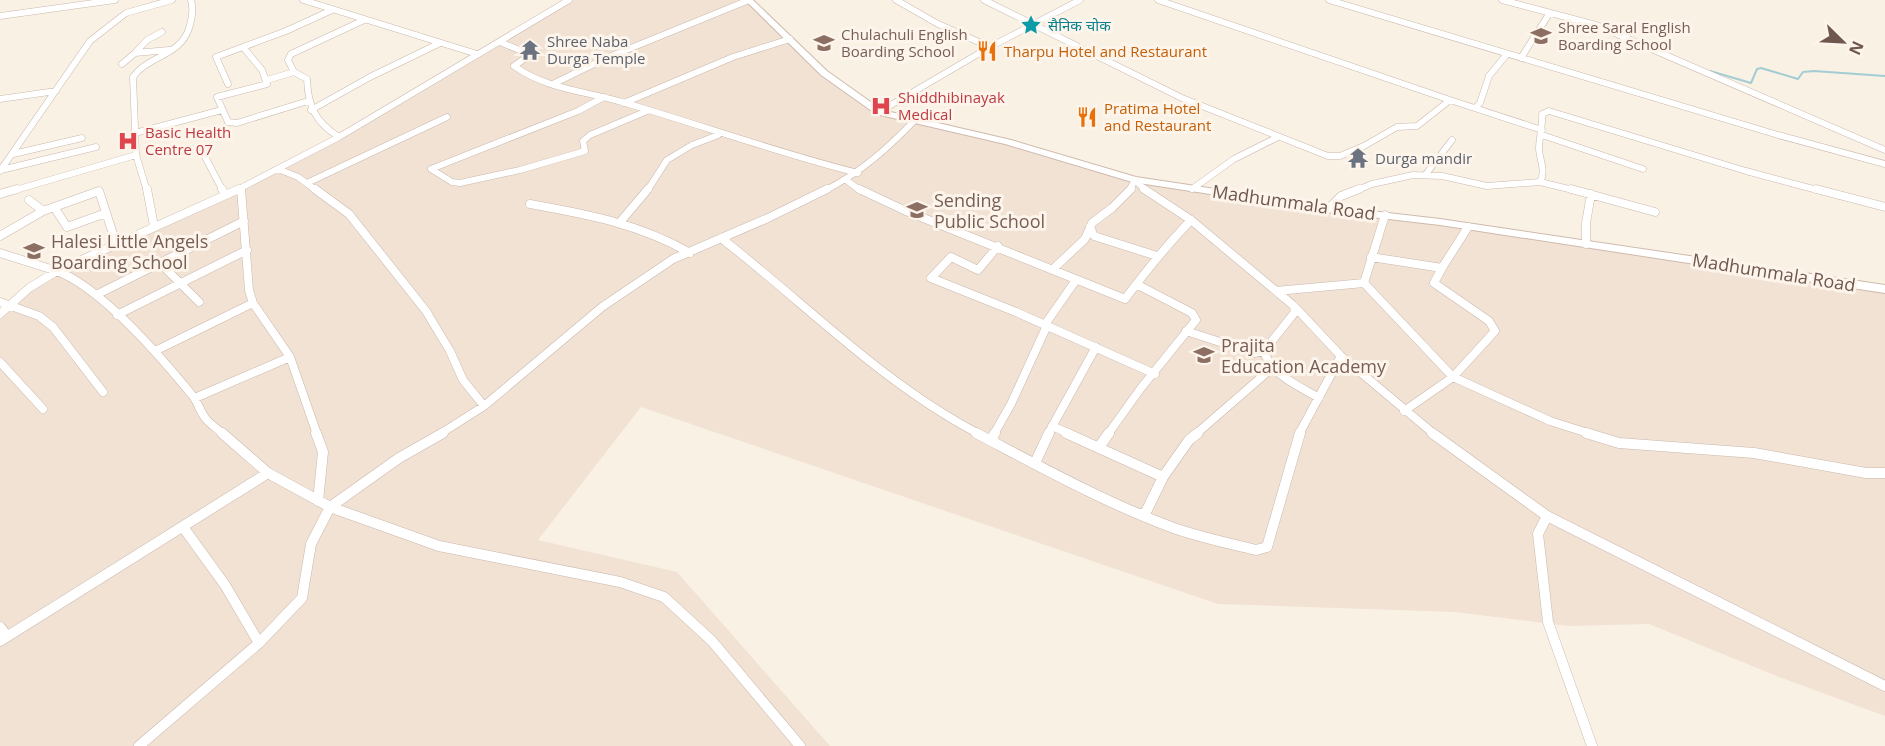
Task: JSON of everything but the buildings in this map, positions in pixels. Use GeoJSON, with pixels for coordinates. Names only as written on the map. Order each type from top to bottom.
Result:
{"type":"FeatureCollection","features":[{"type":"Feature","properties":{"kind":"street"},"geometry":{"type":"LineString","coordinates":[[0,16],[115,0]]}},
{"type":"Feature","properties":{"kind":"street"},"geometry":{"type":"LineString","coordinates":[[141,0],[143,9]]}},
{"type":"Feature","properties":{"kind":"street"},"geometry":{"type":"LineString","coordinates":[[0,171],[90,40],[126,13],[171,0]]}},
{"type":"Feature","properties":{"kind":"street"},"geometry":{"type":"LineString","coordinates":[[153,226],[146,185],[136,155],[133,77],[148,64],[183,44],[190,28],[193,12],[190,0]]}},
{"type":"Feature","properties":{"kind":"street"},"geometry":{"type":"LineString","coordinates":[[303,0],[477,54]]}},
{"type":"Feature","properties":{"kind":"street"},"geometry":{"type":"LineString","coordinates":[[0,314],[29,288],[57,271],[241,188],[339,137],[569,0]]}},
{"type":"Feature","properties":{"kind":"street"},"geometry":{"type":"LineString","coordinates":[[553,84],[604,59],[749,0]]}},
{"type":"Feature","properties":{"kind":"street","name":"Madhummala Road"},"geometry":{"type":"LineString","coordinates":[[749,0],[824,73],[879,112],[1008,142],[1134,180],[1885,289]]}},
{"type":"Feature","properties":{"kind":"street"},"geometry":{"type":"LineString","coordinates":[[896,0],[938,24],[990,47]]}},
{"type":"Feature","properties":{"kind":"street"},"geometry":{"type":"LineString","coordinates":[[984,0],[1182,98],[1328,156],[1340,156],[1397,127],[1417,126],[1450,100]]}},
{"type":"Feature","properties":{"kind":"street"},"geometry":{"type":"LineString","coordinates":[[879,112],[990,47],[1080,0]]}},
{"type":"Feature","properties":{"kind":"street"},"geometry":{"type":"LineString","coordinates":[[1158,0],[1243,26],[1329,59],[1476,107],[1643,169]]}},
{"type":"Feature","properties":{"kind":"street"},"geometry":{"type":"LineString","coordinates":[[1329,0],[1885,164]]}},
{"type":"Feature","properties":{"kind":"street"},"geometry":{"type":"LineString","coordinates":[[1502,0],[1596,25],[1885,150]]}},
{"type":"Feature","properties":{"kind":"street"},"geometry":{"type":"LineString","coordinates":[[228,84],[216,57],[332,10]]}},
{"type":"Feature","properties":{"kind":"street"},"geometry":{"type":"LineString","coordinates":[[1521,58],[1549,14]]}},
{"type":"Feature","properties":{"kind":"street"},"geometry":{"type":"LineString","coordinates":[[339,137],[316,122],[308,101],[307,79],[294,72],[288,60],[291,54],[364,20]]}},
{"type":"Feature","properties":{"kind":"street"},"geometry":{"type":"LineString","coordinates":[[122,64],[147,40],[162,32]]}},
{"type":"Feature","properties":{"kind":"street"},"geometry":{"type":"LineString","coordinates":[[624,103],[733,57],[790,39]]}},
{"type":"Feature","properties":{"kind":"street"},"geometry":{"type":"LineString","coordinates":[[311,110],[440,42]]}},
{"type":"Feature","properties":{"kind":"street"},"geometry":{"type":"LineString","coordinates":[[500,42],[524,52],[527,57],[514,66],[521,72],[553,84],[624,103],[810,162],[858,173]]}},
{"type":"Feature","properties":{"kind":"street"},"geometry":{"type":"LineString","coordinates":[[243,47],[253,56],[267,80]]}},
{"type":"Feature","properties":{"kind":"street"},"geometry":{"type":"LineString","coordinates":[[135,53],[176,50]]}},
{"type":"Feature","properties":{"kind":"street"},"geometry":{"type":"LineString","coordinates":[[1476,107],[1480,104],[1487,75],[1507,54]]}},
{"type":"Feature","properties":{"kind":"street"},"geometry":{"type":"LineString","coordinates":[[294,72],[267,80],[264,86],[217,97],[222,110],[228,122],[237,123],[308,101]]}},
{"type":"Feature","properties":{"kind":"street"},"geometry":{"type":"LineString","coordinates":[[0,99],[56,91]]}},
{"type":"Feature","properties":{"kind":"street"},"geometry":{"type":"LineString","coordinates":[[604,97],[578,111],[431,169],[452,182],[460,183],[520,170],[585,151],[583,141],[590,135],[647,111]]}},
{"type":"Feature","properties":{"kind":"street"},"geometry":{"type":"LineString","coordinates":[[135,133],[222,110]]}},
{"type":"Feature","properties":{"kind":"street"},"geometry":{"type":"LineString","coordinates":[[1539,182],[1544,175],[1539,147],[1542,114],[1550,111],[1737,168],[1885,207]]}},
{"type":"Feature","properties":{"kind":"street"},"geometry":{"type":"LineString","coordinates":[[308,183],[447,117]]}},
{"type":"Feature","properties":{"kind":"street"},"geometry":{"type":"LineString","coordinates":[[139,746],[259,643],[302,598],[311,544],[330,507],[399,458],[456,425],[483,406],[602,307],[673,260],[846,180],[882,154],[914,121]]}},
{"type":"Feature","properties":{"kind":"street"},"geometry":{"type":"LineString","coordinates":[[621,221],[656,180],[667,160],[692,145],[719,135]]}},
{"type":"Feature","properties":{"kind":"street"},"geometry":{"type":"LineString","coordinates":[[1192,189],[1234,159],[1278,137]]}},
{"type":"Feature","properties":{"kind":"street"},"geometry":{"type":"LineString","coordinates":[[13,154],[82,138]]}},
{"type":"Feature","properties":{"kind":"street"},"geometry":{"type":"LineString","coordinates":[[1426,174],[1452,140]]}},
{"type":"Feature","properties":{"kind":"street"},"geometry":{"type":"LineString","coordinates":[[0,171],[96,147]]}},
{"type":"Feature","properties":{"kind":"street"},"geometry":{"type":"LineString","coordinates":[[203,153],[225,194]]}},
{"type":"Feature","properties":{"kind":"street"},"geometry":{"type":"LineString","coordinates":[[0,194],[136,155]]}},
{"type":"Feature","properties":{"kind":"street"},"geometry":{"type":"LineString","coordinates":[[278,169],[308,183],[349,214],[426,311],[450,351],[463,380],[483,406]]}},
{"type":"Feature","properties":{"kind":"street"},"geometry":{"type":"LineString","coordinates":[[1328,209],[1341,196],[1372,184],[1426,174],[1487,186],[1539,182],[1655,212]]}},
{"type":"Feature","properties":{"kind":"street"},"geometry":{"type":"LineString","coordinates":[[846,180],[864,192],[906,211],[998,246],[1125,299],[1138,285],[1157,256],[1166,250],[1170,242],[1191,220]]}},
{"type":"Feature","properties":{"kind":"street"},"geometry":{"type":"LineString","coordinates":[[1053,269],[1085,239],[1090,227],[1100,215],[1124,197],[1132,188],[1134,180],[1149,194],[1191,220],[1294,306],[1341,356],[1404,411],[1467,460],[1547,516],[1885,686]]}},
{"type":"Feature","properties":{"kind":"street"},"geometry":{"type":"LineString","coordinates":[[241,188],[249,290],[253,303],[290,357],[323,452],[318,501]]}},
{"type":"Feature","properties":{"kind":"street"},"geometry":{"type":"LineString","coordinates":[[0,236],[43,211],[99,191],[116,243]]}},
{"type":"Feature","properties":{"kind":"street"},"geometry":{"type":"LineString","coordinates":[[1586,244],[1586,223],[1591,194]]}},
{"type":"Feature","properties":{"kind":"street"},"geometry":{"type":"LineString","coordinates":[[29,200],[43,211]]}},
{"type":"Feature","properties":{"kind":"street"},"geometry":{"type":"LineString","coordinates":[[530,204],[621,221],[675,244],[690,253]]}},
{"type":"Feature","properties":{"kind":"street"},"geometry":{"type":"LineString","coordinates":[[54,207],[67,227],[106,213]]}},
{"type":"Feature","properties":{"kind":"street"},"geometry":{"type":"LineString","coordinates":[[1364,283],[1385,215]]}},
{"type":"Feature","properties":{"kind":"street"},"geometry":{"type":"LineString","coordinates":[[96,295],[244,220]]}},
{"type":"Feature","properties":{"kind":"street"},"geometry":{"type":"LineString","coordinates":[[1090,227],[1094,236],[1157,256]]}},
{"type":"Feature","properties":{"kind":"street"},"geometry":{"type":"LineString","coordinates":[[1404,411],[1453,377],[1495,331],[1489,321],[1434,283],[1468,227]]}},
{"type":"Feature","properties":{"kind":"street"},"geometry":{"type":"LineString","coordinates":[[721,238],[770,276],[886,374],[942,415],[1144,516],[1173,528],[1256,550],[1267,547],[1299,434],[1341,356]]}},
{"type":"Feature","properties":{"kind":"street"},"geometry":{"type":"LineString","coordinates":[[998,246],[978,270],[951,257],[931,278],[1012,312],[1046,323],[1155,374]]}},
{"type":"Feature","properties":{"kind":"street"},"geometry":{"type":"LineString","coordinates":[[117,315],[247,250]]}},
{"type":"Feature","properties":{"kind":"street"},"geometry":{"type":"LineString","coordinates":[[0,253],[68,275],[96,295],[155,351],[195,398],[205,418],[268,473],[318,501],[438,546],[620,582],[664,597],[712,641],[800,746]]}},
{"type":"Feature","properties":{"kind":"street"},"geometry":{"type":"LineString","coordinates":[[1371,257],[1442,267]]}},
{"type":"Feature","properties":{"kind":"street"},"geometry":{"type":"LineString","coordinates":[[159,262],[199,302]]}},
{"type":"Feature","properties":{"kind":"street"},"geometry":{"type":"LineString","coordinates":[[991,440],[1019,388],[1046,323],[1076,280]]}},
{"type":"Feature","properties":{"kind":"street"},"geometry":{"type":"LineString","coordinates":[[1276,291],[1364,283]]}},
{"type":"Feature","properties":{"kind":"street"},"geometry":{"type":"LineString","coordinates":[[1364,283],[1453,377],[1550,421],[1619,443],[1754,453],[1866,473],[1885,473]]}},
{"type":"Feature","properties":{"kind":"street"},"geometry":{"type":"LineString","coordinates":[[1099,447],[1196,320],[1195,316],[1138,285]]}},
{"type":"Feature","properties":{"kind":"street"},"geometry":{"type":"LineString","coordinates":[[0,302],[39,316],[53,327],[103,392]]}},
{"type":"Feature","properties":{"kind":"street"},"geometry":{"type":"LineString","coordinates":[[155,351],[253,303]]}},
{"type":"Feature","properties":{"kind":"street"},"geometry":{"type":"LineString","coordinates":[[1294,306],[1295,312],[1264,351],[1264,359],[1272,368],[1319,398]]}},
{"type":"Feature","properties":{"kind":"street"},"geometry":{"type":"LineString","coordinates":[[1186,331],[1254,353],[1264,351]]}},
{"type":"Feature","properties":{"kind":"street"},"geometry":{"type":"LineString","coordinates":[[1035,463],[1052,426],[1096,347]]}},
{"type":"Feature","properties":{"kind":"street"},"geometry":{"type":"LineString","coordinates":[[195,398],[290,357]]}},
{"type":"Feature","properties":{"kind":"street"},"geometry":{"type":"LineString","coordinates":[[0,363],[43,410]]}},
{"type":"Feature","properties":{"kind":"street"},"geometry":{"type":"LineString","coordinates":[[1144,516],[1163,477],[1189,440],[1272,368]]}},
{"type":"Feature","properties":{"kind":"street"},"geometry":{"type":"LineString","coordinates":[[1052,426],[1163,477]]}},
{"type":"Feature","properties":{"kind":"street"},"geometry":{"type":"LineString","coordinates":[[0,627],[4,639],[268,473]]}},
{"type":"Feature","properties":{"kind":"street"},"geometry":{"type":"LineString","coordinates":[[1131,509],[1144,516]]}},
{"type":"Feature","properties":{"kind":"street"},"geometry":{"type":"LineString","coordinates":[[1547,516],[1538,534],[1548,622],[1592,746]]}},
{"type":"Feature","properties":{"kind":"street"},"geometry":{"type":"LineString","coordinates":[[183,527],[225,585],[259,643]]}},
{"type":"Feature","properties":{"kind":"shaded area"},"geometry":{"type":"Polygon","coordinates":[[[571,0],[748,0],[825,73],[877,111],[1006,142],[1145,182],[1885,291],[1885,716],[1779,677],[1649,624],[1568,626],[1455,612],[1218,604],[641,407],[538,540],[677,572],[830,746],[0,746],[0,312],[20,292],[280,167],[571,0]]]}},
{"type":"Feature","properties":{"kind":"waterway"},"geometry":{"type":"LineString","coordinates":[[1710,71],[1751,83],[1757,69],[1761,68],[1798,79],[1803,72],[1814,71],[1885,76]]}},
{"type":"Feature","properties":{"kind":"place","name":"सैनिक चोक"},"geometry":{"type":"Point","coordinates":[1031,25]}},
{"type":"Feature","properties":{"kind":"place","name":"Shree Saral English Boarding School"},"geometry":{"type":"Point","coordinates":[1541,36]}},
{"type":"Feature","properties":{"kind":"place","name":"Chulachuli English Boarding School"},"geometry":{"type":"Point","coordinates":[824,43]}},
{"type":"Feature","properties":{"kind":"place","name":"Shree Naba Durga Temple"},"geometry":{"type":"Point","coordinates":[530,50]}},
{"type":"Feature","properties":{"kind":"place","name":"Tharpu Hotel and Restaurant"},"geometry":{"type":"Point","coordinates":[987,51]}},
{"type":"Feature","properties":{"kind":"place","name":"Shiddhibinayak Medical"},"geometry":{"type":"Point","coordinates":[881,106]}},
{"type":"Feature","properties":{"kind":"place","name":"Pratima Hotel and Restaurant"},"geometry":{"type":"Point","coordinates":[1087,117]}},
{"type":"Feature","properties":{"kind":"place","name":"Basic Health Centre 07"},"geometry":{"type":"Point","coordinates":[128,141]}},
{"type":"Feature","properties":{"kind":"place","name":"Durga mandir"},"geometry":{"type":"Point","coordinates":[1358,158]}},
{"type":"Feature","properties":{"kind":"place","name":"Sending Public School"},"geometry":{"type":"Point","coordinates":[917,210]}},
{"type":"Feature","properties":{"kind":"place","name":"Halesi Little Angels Boarding School"},"geometry":{"type":"Point","coordinates":[34,251]}},
{"type":"Feature","properties":{"kind":"place","name":"Prajita Education Academy"},"geometry":{"type":"Point","coordinates":[1204,355]}}]}
